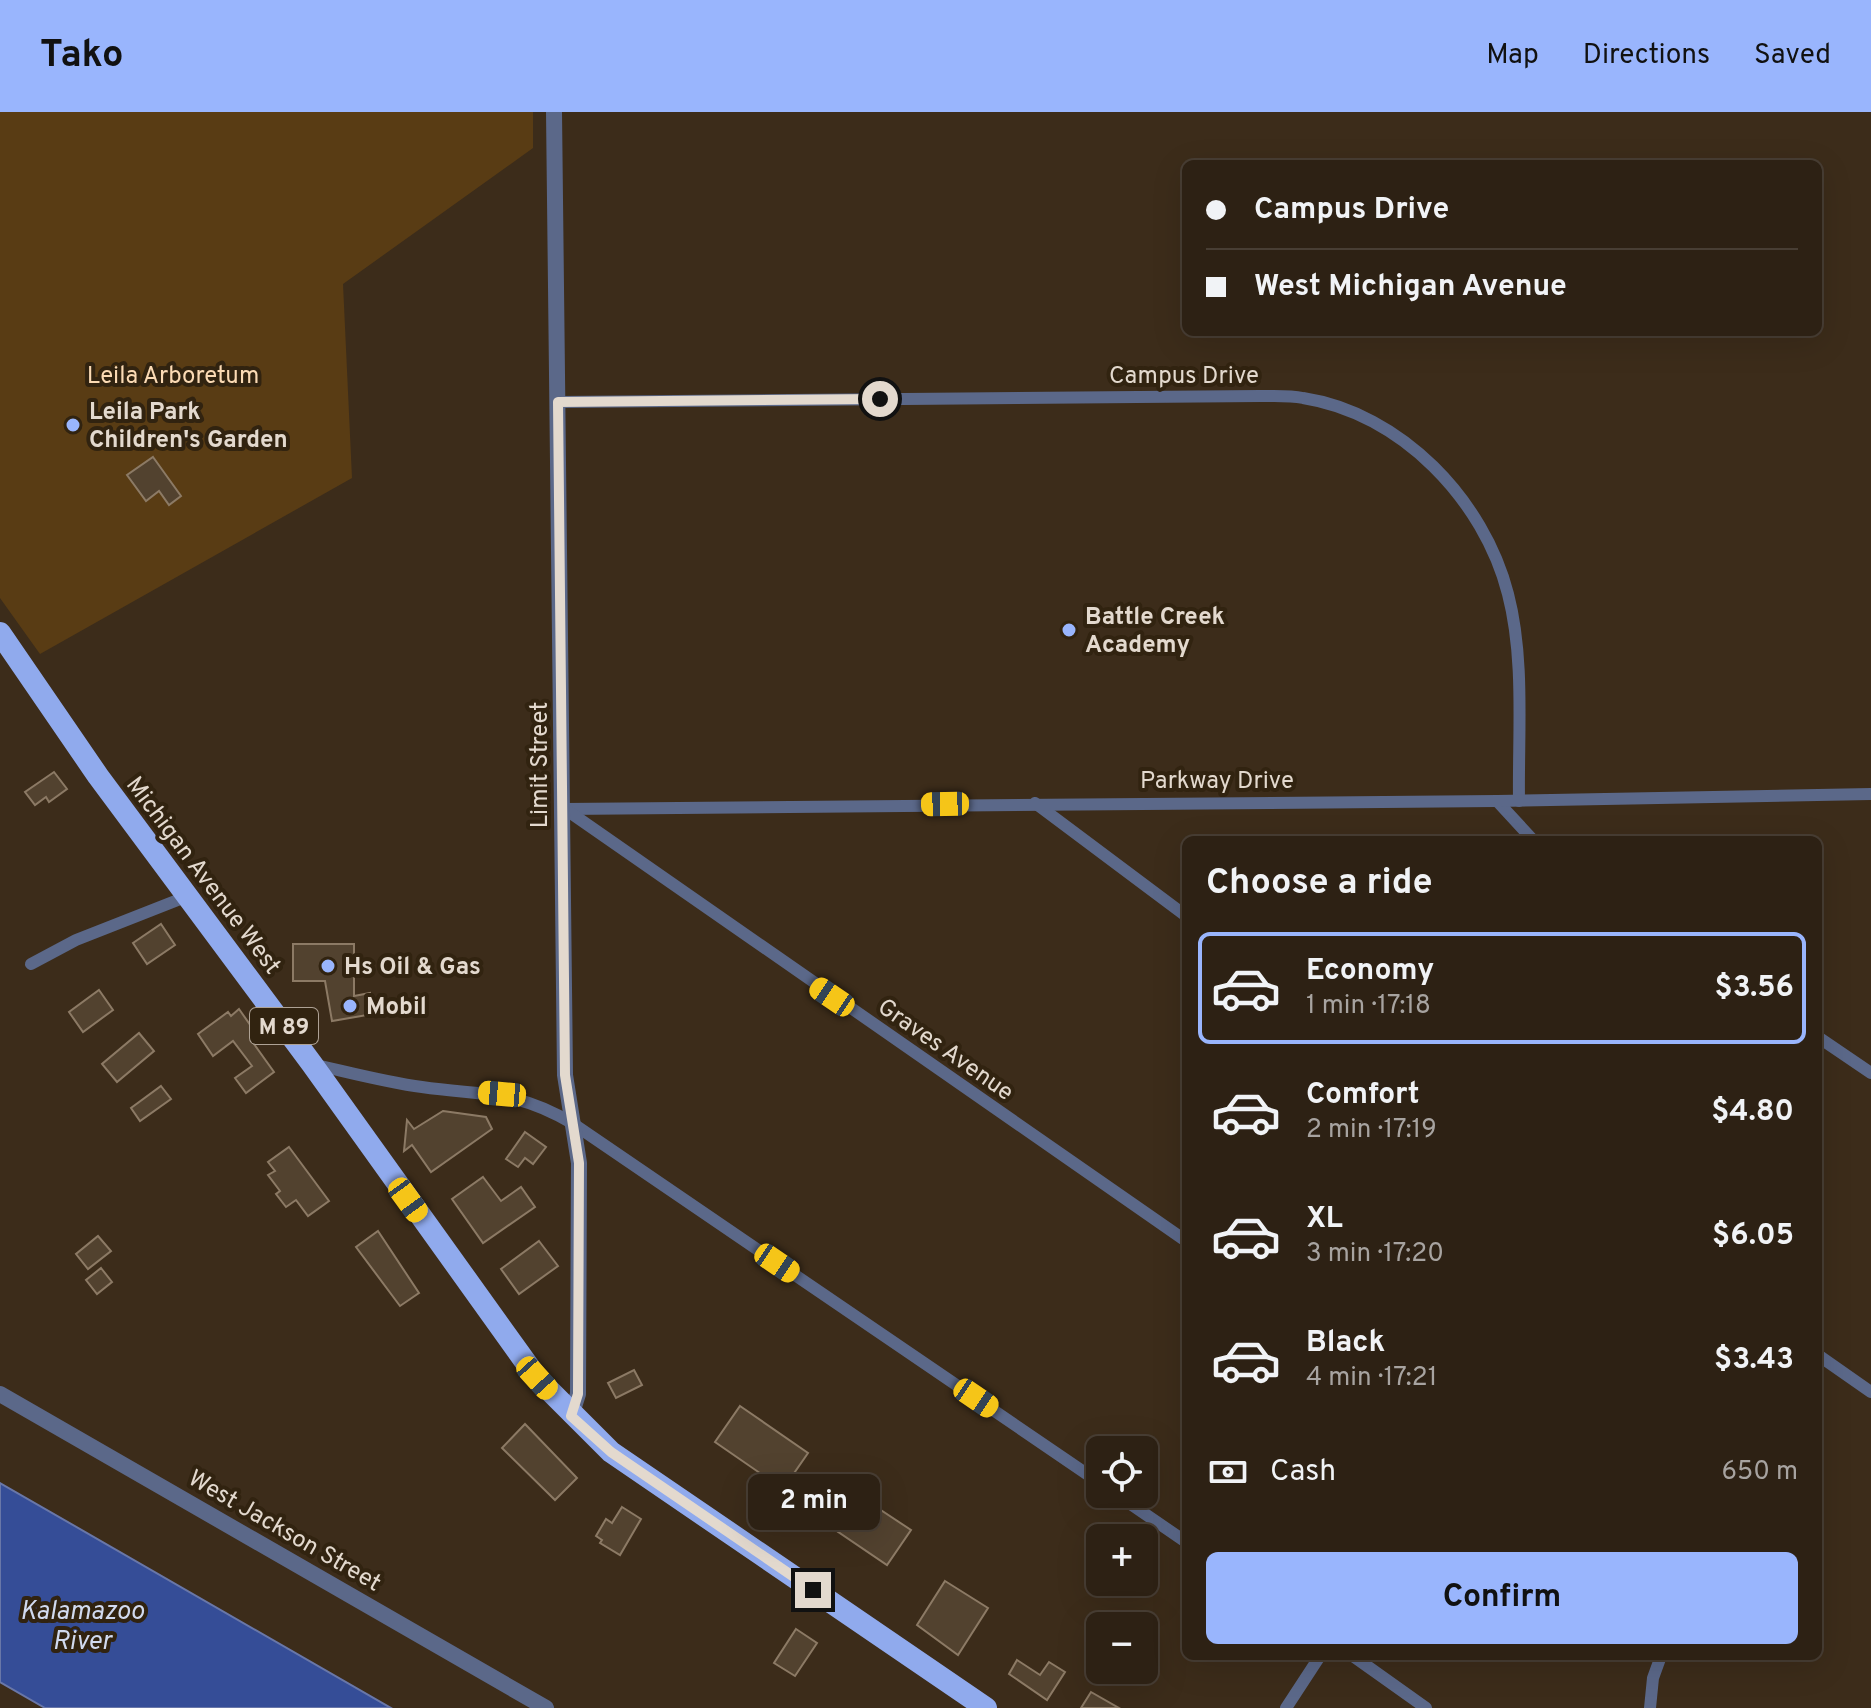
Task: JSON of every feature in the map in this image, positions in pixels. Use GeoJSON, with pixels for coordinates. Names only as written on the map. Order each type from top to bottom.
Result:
{"type":"FeatureCollection","features":[{"type":"Feature","properties":{"kind":"highway","name":"Michigan Avenue West"},"geometry":{"type":"LineString","coordinates":[[0,633],[98,776],[312,1064],[537,1378],[571,1416]]}},
{"type":"Feature","properties":{"kind":"highway","name":"M 89"},"geometry":{"type":"LineString","coordinates":[[571,1416],[611,1452],[986,1708]]}},
{"type":"Feature","properties":{"kind":"street","name":"Limit Street"},"geometry":{"type":"LineString","coordinates":[[554,112],[565,1075],[579,1178],[578,1394],[571,1416]]}},
{"type":"Feature","properties":{"kind":"street","name":"Campus Drive"},"geometry":{"type":"LineString","coordinates":[[558,402],[1260,396],[1303,398],[1348,410],[1386,429],[1429,463],[1474,516],[1494,552],[1509,595],[1515,640],[1519,801]]}},
{"type":"Feature","properties":{"kind":"street","name":"Parkway Drive"},"geometry":{"type":"LineString","coordinates":[[564,809],[1519,801],[1871,794]]}},
{"type":"Feature","properties":{"kind":"street"},"geometry":{"type":"LineString","coordinates":[[1497,801],[1529,836]]}},
{"type":"Feature","properties":{"kind":"street"},"geometry":{"type":"LineString","coordinates":[[1035,803],[1182,913]]}},
{"type":"Feature","properties":{"kind":"street","name":"Graves Avenue"},"geometry":{"type":"LineString","coordinates":[[564,809],[1182,1238]]}},
{"type":"Feature","properties":{"kind":"street"},"geometry":{"type":"LineString","coordinates":[[31,964],[76,940],[188,896]]}},
{"type":"Feature","properties":{"kind":"street"},"geometry":{"type":"LineString","coordinates":[[1822,1040],[1871,1073]]}},
{"type":"Feature","properties":{"kind":"street"},"geometry":{"type":"LineString","coordinates":[[312,1064],[421,1087],[502,1094],[537,1103],[572,1123],[1086,1473]]}},
{"type":"Feature","properties":{"kind":"street"},"geometry":{"type":"LineString","coordinates":[[1822,1358],[1871,1392]]}},
{"type":"Feature","properties":{"kind":"street","name":"West Jackson Street"},"geometry":{"type":"LineString","coordinates":[[0,1394],[546,1708]]}},
{"type":"Feature","properties":{"kind":"street"},"geometry":{"type":"LineString","coordinates":[[1136,1508],[1182,1539]]}},
{"type":"Feature","properties":{"kind":"street"},"geometry":{"type":"LineString","coordinates":[[1286,1708],[1317,1660]]}},
{"type":"Feature","properties":{"kind":"street"},"geometry":{"type":"LineString","coordinates":[[1359,1660],[1426,1708]]}},
{"type":"Feature","properties":{"kind":"street"},"geometry":{"type":"LineString","coordinates":[[1650,1708],[1653,1678],[1660,1660]]}},
{"type":"Feature","properties":{"kind":"green space","name":"Leila Arboretum"},"geometry":{"type":"Polygon","coordinates":[[[0,112],[533,112],[533,148],[343,284],[352,478],[40,654],[0,598],[0,112]]]}},
{"type":"Feature","properties":{"kind":"water","name":"Kalamazoo River"},"geometry":{"type":"Polygon","coordinates":[[[0,1483],[391,1708],[45,1708],[0,1682],[0,1483]]]}},
{"type":"Feature","properties":{"kind":"building"},"geometry":{"type":"Polygon","coordinates":[[[153,457],[181,496],[169,505],[159,491],[146,501],[127,475],[153,457]]]}},
{"type":"Feature","properties":{"kind":"building"},"geometry":{"type":"Polygon","coordinates":[[[54,772],[67,789],[49,802],[46,797],[35,805],[25,792],[54,772]]]}},
{"type":"Feature","properties":{"kind":"building"},"geometry":{"type":"Polygon","coordinates":[[[161,924],[175,945],[147,964],[133,943],[161,924]]]}},
{"type":"Feature","properties":{"kind":"building"},"geometry":{"type":"Polygon","coordinates":[[[293,944],[354,944],[354,996],[370,993],[373,1014],[332,1021],[325,981],[293,981],[293,944]]]}},
{"type":"Feature","properties":{"kind":"building"},"geometry":{"type":"Polygon","coordinates":[[[99,990],[113,1010],[83,1032],[69,1012],[99,990]]]}},
{"type":"Feature","properties":{"kind":"building"},"geometry":{"type":"Polygon","coordinates":[[[239,1009],[260,1039],[254,1044],[274,1072],[246,1093],[235,1078],[252,1066],[233,1041],[213,1056],[198,1034],[228,1012],[231,1016],[239,1009]]]}},
{"type":"Feature","properties":{"kind":"building"},"geometry":{"type":"Polygon","coordinates":[[[139,1033],[154,1051],[117,1082],[102,1064],[139,1033]]]}},
{"type":"Feature","properties":{"kind":"building"},"geometry":{"type":"Polygon","coordinates":[[[161,1086],[171,1099],[140,1121],[131,1108],[161,1086]]]}},
{"type":"Feature","properties":{"kind":"building"},"geometry":{"type":"Polygon","coordinates":[[[443,1111],[486,1117],[492,1129],[431,1172],[412,1145],[404,1151],[407,1120],[414,1129],[443,1111]]]}},
{"type":"Feature","properties":{"kind":"building"},"geometry":{"type":"Polygon","coordinates":[[[525,1132],[546,1147],[533,1164],[525,1158],[518,1167],[506,1159],[525,1132]]]}},
{"type":"Feature","properties":{"kind":"building"},"geometry":{"type":"Polygon","coordinates":[[[289,1147],[329,1201],[308,1216],[296,1200],[286,1207],[276,1194],[280,1191],[268,1175],[275,1171],[268,1162],[289,1147]]]}},
{"type":"Feature","properties":{"kind":"building"},"geometry":{"type":"Polygon","coordinates":[[[483,1177],[501,1201],[521,1187],[535,1207],[483,1243],[452,1199],[483,1177]]]}},
{"type":"Feature","properties":{"kind":"building"},"geometry":{"type":"Polygon","coordinates":[[[378,1231],[419,1293],[400,1306],[356,1247],[378,1231]]]}},
{"type":"Feature","properties":{"kind":"building"},"geometry":{"type":"Polygon","coordinates":[[[98,1236],[111,1251],[88,1269],[76,1254],[98,1236]]]}},
{"type":"Feature","properties":{"kind":"building"},"geometry":{"type":"Polygon","coordinates":[[[539,1241],[558,1266],[519,1294],[501,1269],[539,1241]]]}},
{"type":"Feature","properties":{"kind":"building"},"geometry":{"type":"Polygon","coordinates":[[[101,1268],[112,1282],[97,1294],[86,1280],[101,1268]]]}},
{"type":"Feature","properties":{"kind":"building"},"geometry":{"type":"Polygon","coordinates":[[[634,1370],[642,1385],[616,1398],[608,1383],[634,1370]]]}},
{"type":"Feature","properties":{"kind":"building"},"geometry":{"type":"Polygon","coordinates":[[[740,1406],[808,1453],[783,1489],[715,1442],[740,1406]]]}},
{"type":"Feature","properties":{"kind":"building"},"geometry":{"type":"Polygon","coordinates":[[[525,1424],[577,1478],[555,1500],[502,1448],[525,1424]]]}},
{"type":"Feature","properties":{"kind":"building"},"geometry":{"type":"Polygon","coordinates":[[[846,1487],[911,1530],[887,1565],[822,1521],[846,1487]]]}},
{"type":"Feature","properties":{"kind":"building"},"geometry":{"type":"Polygon","coordinates":[[[622,1507],[641,1519],[620,1555],[600,1543],[602,1540],[596,1536],[606,1519],[612,1523],[622,1507]]]}},
{"type":"Feature","properties":{"kind":"building"},"geometry":{"type":"Polygon","coordinates":[[[945,1581],[988,1608],[958,1655],[917,1625],[945,1581]]]}},
{"type":"Feature","properties":{"kind":"building"},"geometry":{"type":"Polygon","coordinates":[[[796,1629],[817,1643],[795,1676],[774,1663],[796,1629]]]}},
{"type":"Feature","properties":{"kind":"building"},"geometry":{"type":"Polygon","coordinates":[[[1017,1660],[1040,1675],[1049,1662],[1065,1672],[1047,1700],[1009,1674],[1017,1660]]]}},
{"type":"Feature","properties":{"kind":"building"},"geometry":{"type":"Polygon","coordinates":[[[1091,1692],[1119,1708],[1081,1708],[1091,1692]]]}},
{"type":"Feature","properties":{"kind":"place","name":"Leila Park Children's Garden"},"geometry":{"type":"Point","coordinates":[73,425]}},
{"type":"Feature","properties":{"kind":"place","name":"Battle Creek Academy"},"geometry":{"type":"Point","coordinates":[1069,630]}},
{"type":"Feature","properties":{"kind":"place","name":"Hs Oil & Gas"},"geometry":{"type":"Point","coordinates":[328,966]}},
{"type":"Feature","properties":{"kind":"place","name":"Mobil"},"geometry":{"type":"Point","coordinates":[350,1006]}},
{"type":"Feature","properties":{"kind":"route"},"geometry":{"type":"LineString","coordinates":[[813,1590],[611,1452],[571,1416],[578,1394],[579,1163],[565,1075],[558,402],[880,399]]}}]}
